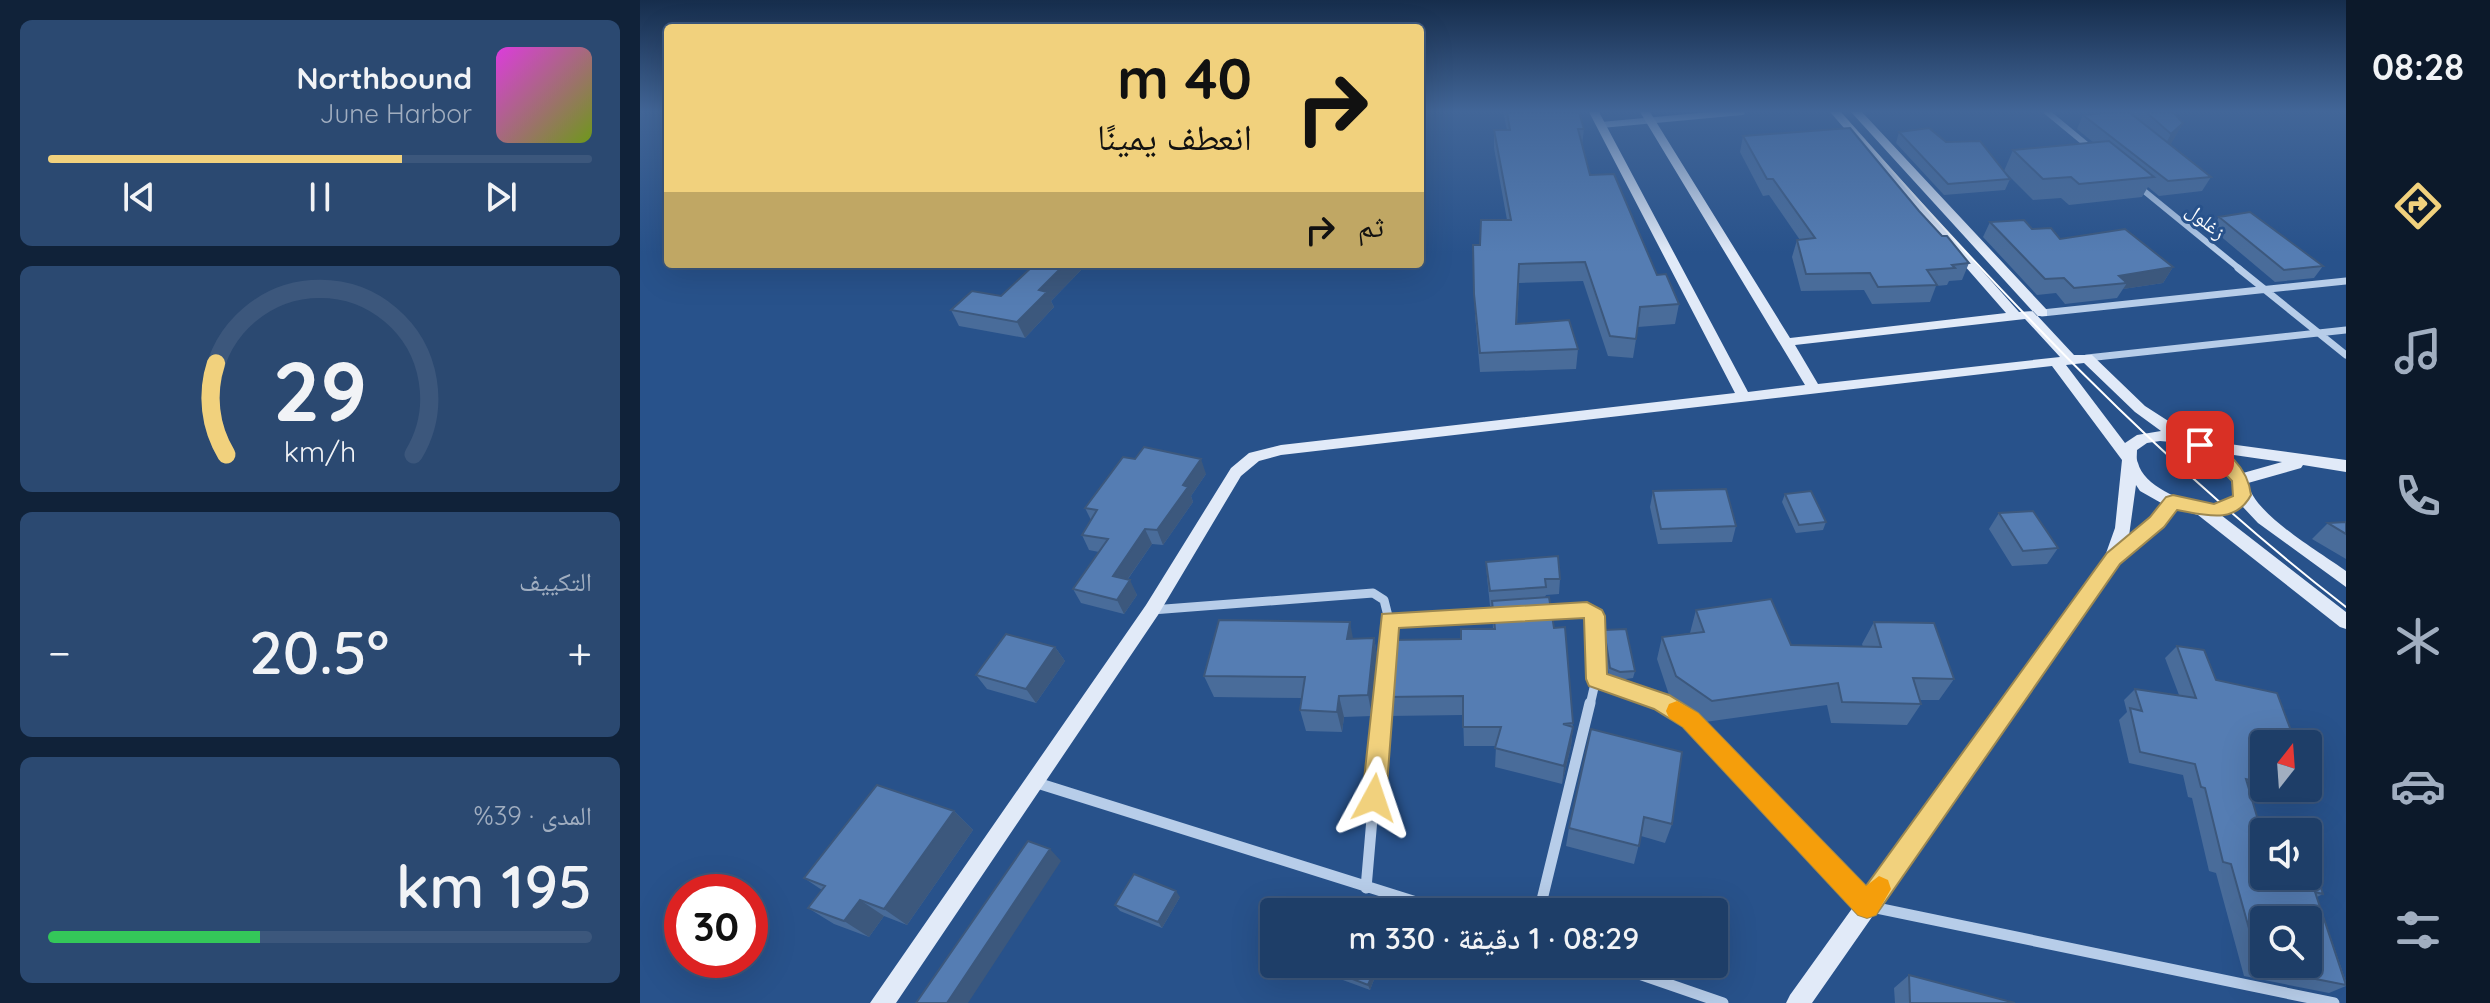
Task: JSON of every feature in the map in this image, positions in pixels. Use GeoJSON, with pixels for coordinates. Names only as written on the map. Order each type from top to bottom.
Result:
{"type":"FeatureCollection","features":[{"type":"Feature","properties":{"kind":"main road"},"geometry":{"type":"LineString","coordinates":[[1619,159],[1745,399]]}},
{"type":"Feature","properties":{"kind":"main road"},"geometry":{"type":"LineString","coordinates":[[1674,159],[1815,390]]}},
{"type":"Feature","properties":{"kind":"main road"},"geometry":{"type":"LineString","coordinates":[[1880,159],[2071,360],[2140,409],[2217,454],[2264,519],[2346,580]]}},
{"type":"Feature","properties":{"kind":"main road"},"geometry":{"type":"LineString","coordinates":[[1896,159],[2029,314]]}},
{"type":"Feature","properties":{"kind":"main road"},"geometry":{"type":"LineString","coordinates":[[1788,342],[2029,314]]}},
{"type":"Feature","properties":{"kind":"main road"},"geometry":{"type":"LineString","coordinates":[[882,1003],[1152,610],[1236,472],[1246,461],[1264,453],[2071,360]]}},
{"type":"Feature","properties":{"kind":"main road"},"geometry":{"type":"LineString","coordinates":[[2071,360],[2128,462],[2146,487],[2173,502],[2203,510],[2224,509],[2233,506],[2242,487],[2286,465],[2314,462]]}},
{"type":"Feature","properties":{"kind":"main road"},"geometry":{"type":"LineString","coordinates":[[2113,558],[2123,528],[2129,448],[2143,438],[2156,436],[2346,466]]}},
{"type":"Feature","properties":{"kind":"main road"},"geometry":{"type":"LineString","coordinates":[[1798,1003],[2113,558],[2157,522],[2173,502]]}},
{"type":"Feature","properties":{"kind":"main road"},"geometry":{"type":"LineString","coordinates":[[2203,510],[2346,622]]}},
{"type":"Feature","properties":{"kind":"street","name":"زغلول"},"geometry":{"type":"LineString","coordinates":[[2132,181],[2346,355]]}},
{"type":"Feature","properties":{"kind":"street"},"geometry":{"type":"LineString","coordinates":[[2029,314],[2346,281]]}},
{"type":"Feature","properties":{"kind":"street"},"geometry":{"type":"LineString","coordinates":[[2071,360],[2346,330]]}},
{"type":"Feature","properties":{"kind":"street"},"geometry":{"type":"LineString","coordinates":[[1152,610],[1373,593],[1384,597],[1389,606],[1389,620],[1366,888]]}},
{"type":"Feature","properties":{"kind":"street"},"geometry":{"type":"LineString","coordinates":[[1531,611],[1578,608],[1595,616],[1596,679],[1542,898]]}},
{"type":"Feature","properties":{"kind":"street"},"geometry":{"type":"LineString","coordinates":[[1389,620],[1515,612]]}},
{"type":"Feature","properties":{"kind":"street"},"geometry":{"type":"LineString","coordinates":[[1596,679],[1661,702],[1691,720],[1867,906],[2334,1003]]}},
{"type":"Feature","properties":{"kind":"street"},"geometry":{"type":"LineString","coordinates":[[1034,782],[1400,898]]}},
{"type":"Feature","properties":{"kind":"street"},"geometry":{"type":"LineString","coordinates":[[1651,978],[1723,1003]]}},
{"type":"Feature","properties":{"kind":"building"},"geometry":{"type":"Polygon","coordinates":[[[1499,159],[1586,159],[1590,175],[1614,174],[1657,275],[1666,274],[1679,304],[1640,307],[1636,339],[1610,336],[1585,262],[1519,264],[1516,324],[1569,320],[1578,349],[1480,353],[1473,245],[1480,245],[1481,220],[1511,220],[1499,159]]]}},
{"type":"Feature","properties":{"kind":"building"},"geometry":{"type":"Polygon","coordinates":[[[1756,159],[1876,159],[1919,211],[1942,236],[1947,236],[1969,263],[1952,265],[1955,268],[1927,270],[1937,285],[1878,287],[1870,273],[1806,274],[1797,240],[1815,238],[1773,179],[1767,179],[1756,159]]]}},
{"type":"Feature","properties":{"kind":"building"},"geometry":{"type":"Polygon","coordinates":[[[1924,159],[1994,159],[2010,179],[1948,184],[1924,159]]]}},
{"type":"Feature","properties":{"kind":"building"},"geometry":{"type":"Polygon","coordinates":[[[2022,159],[2131,159],[2154,177],[2079,184],[2071,177],[2043,179],[2022,159]]]}},
{"type":"Feature","properties":{"kind":"building"},"geometry":{"type":"Polygon","coordinates":[[[2139,159],[2188,159],[2211,177],[2168,181],[2139,159]]]}},
{"type":"Feature","properties":{"kind":"building"},"geometry":{"type":"Polygon","coordinates":[[[2250,212],[2323,266],[2284,270],[2219,217],[2250,212]]]}},
{"type":"Feature","properties":{"kind":"building"},"geometry":{"type":"Polygon","coordinates":[[[2024,220],[2032,229],[2051,228],[2060,239],[2125,229],[2173,267],[2119,276],[2127,283],[2074,288],[2064,278],[2045,279],[1990,222],[2024,220]]]}},
{"type":"Feature","properties":{"kind":"building"},"geometry":{"type":"Polygon","coordinates":[[[1031,268],[1061,268],[1039,290],[1047,292],[1017,322],[951,310],[972,291],[1001,296],[1031,268]]]}},
{"type":"Feature","properties":{"kind":"building"},"geometry":{"type":"Polygon","coordinates":[[[1144,447],[1201,459],[1183,485],[1188,487],[1157,530],[1145,529],[1113,576],[1130,580],[1117,600],[1073,589],[1108,539],[1082,535],[1097,510],[1085,508],[1123,457],[1135,459],[1144,447]]]}},
{"type":"Feature","properties":{"kind":"building"},"geometry":{"type":"Polygon","coordinates":[[[1726,489],[1736,526],[1661,529],[1653,491],[1726,489]]]}},
{"type":"Feature","properties":{"kind":"building"},"geometry":{"type":"Polygon","coordinates":[[[1811,491],[1826,522],[1799,525],[1785,494],[1811,491]]]}},
{"type":"Feature","properties":{"kind":"building"},"geometry":{"type":"Polygon","coordinates":[[[2033,511],[2058,548],[2023,551],[1999,513],[2033,511]]]}},
{"type":"Feature","properties":{"kind":"building"},"geometry":{"type":"Polygon","coordinates":[[[2346,522],[2346,534],[2328,523],[2346,522]]]}},
{"type":"Feature","properties":{"kind":"building"},"geometry":{"type":"Polygon","coordinates":[[[1558,556],[1560,579],[1545,579],[1546,587],[1490,591],[1486,562],[1558,556]]]}},
{"type":"Feature","properties":{"kind":"building"},"geometry":{"type":"Polygon","coordinates":[[[1549,597],[1554,628],[1565,627],[1573,723],[1563,724],[1573,727],[1564,766],[1495,748],[1501,727],[1463,727],[1463,696],[1386,697],[1390,640],[1461,639],[1461,629],[1495,629],[1492,601],[1549,597]]]}},
{"type":"Feature","properties":{"kind":"building"},"geometry":{"type":"Polygon","coordinates":[[[1771,599],[1791,645],[1881,647],[1874,622],[1934,623],[1954,679],[1913,678],[1921,704],[1842,702],[1838,683],[1712,701],[1676,676],[1662,637],[1704,632],[1696,610],[1771,599]]]}},
{"type":"Feature","properties":{"kind":"building"},"geometry":{"type":"Polygon","coordinates":[[[1219,620],[1350,622],[1347,639],[1374,638],[1368,695],[1339,696],[1337,712],[1300,710],[1305,677],[1204,676],[1219,620]]]}},
{"type":"Feature","properties":{"kind":"building"},"geometry":{"type":"Polygon","coordinates":[[[1626,629],[1635,671],[1620,672],[1610,668],[1604,630],[1626,629]]]}},
{"type":"Feature","properties":{"kind":"building"},"geometry":{"type":"Polygon","coordinates":[[[1006,634],[1055,647],[1026,689],[976,675],[1006,634]]]}},
{"type":"Feature","properties":{"kind":"building"},"geometry":{"type":"Polygon","coordinates":[[[2177,646],[2204,650],[2216,680],[2277,693],[2291,730],[2250,730],[2250,780],[2246,779],[2250,802],[2253,802],[2257,818],[2250,818],[2250,890],[2322,890],[2323,894],[2315,892],[2320,906],[2250,906],[2250,932],[2231,864],[2223,862],[2205,788],[2201,787],[2195,764],[2140,752],[2130,708],[2142,711],[2135,689],[2196,698],[2177,646]]]}},
{"type":"Feature","properties":{"kind":"building"},"geometry":{"type":"Polygon","coordinates":[[[1591,729],[1682,752],[1672,824],[1644,817],[1639,846],[1569,828],[1591,729]]]}},
{"type":"Feature","properties":{"kind":"building"},"geometry":{"type":"Polygon","coordinates":[[[877,785],[954,811],[884,909],[860,900],[844,921],[808,908],[825,886],[804,878],[877,785]]]}},
{"type":"Feature","properties":{"kind":"building"},"geometry":{"type":"Polygon","coordinates":[[[1028,841],[1050,849],[947,1003],[916,1003],[1028,841]]]}},
{"type":"Feature","properties":{"kind":"building"},"geometry":{"type":"Polygon","coordinates":[[[1134,874],[1176,891],[1158,922],[1115,905],[1134,874]]]}},
{"type":"Feature","properties":{"kind":"building"},"geometry":{"type":"Polygon","coordinates":[[[2322,913],[2346,985],[2311,978],[2322,978],[2322,913]]]}},
{"type":"Feature","properties":{"kind":"building"},"geometry":{"type":"Polygon","coordinates":[[[1909,975],[2015,1003],[1910,1003],[1909,975]]]}},
{"type":"Feature","properties":{"kind":"building"},"geometry":{"type":"Polygon","coordinates":[[[1350,978],[1371,978],[1368,985],[1350,978]]]}},
{"type":"Feature","properties":{"kind":"tram line"},"geometry":{"type":"LineString","coordinates":[[1882,159],[2019,309],[2144,433],[2276,551],[2346,607]]}},
{"type":"Feature","properties":{"kind":"slow traffic"},"geometry":{"type":"LineString","coordinates":[[1677,711],[1691,720],[1867,906],[1879,889]]}},
{"type":"Feature","properties":{"kind":"route"},"geometry":{"type":"LineString","coordinates":[[1374,798],[1389,620],[1578,608],[1595,616],[1596,679],[1661,702],[1691,720],[1867,906],[2113,558],[2137,541],[2173,502],[2214,510],[2233,506],[2239,501],[2243,487],[2241,479],[2217,454],[2200,445]]}}]}
